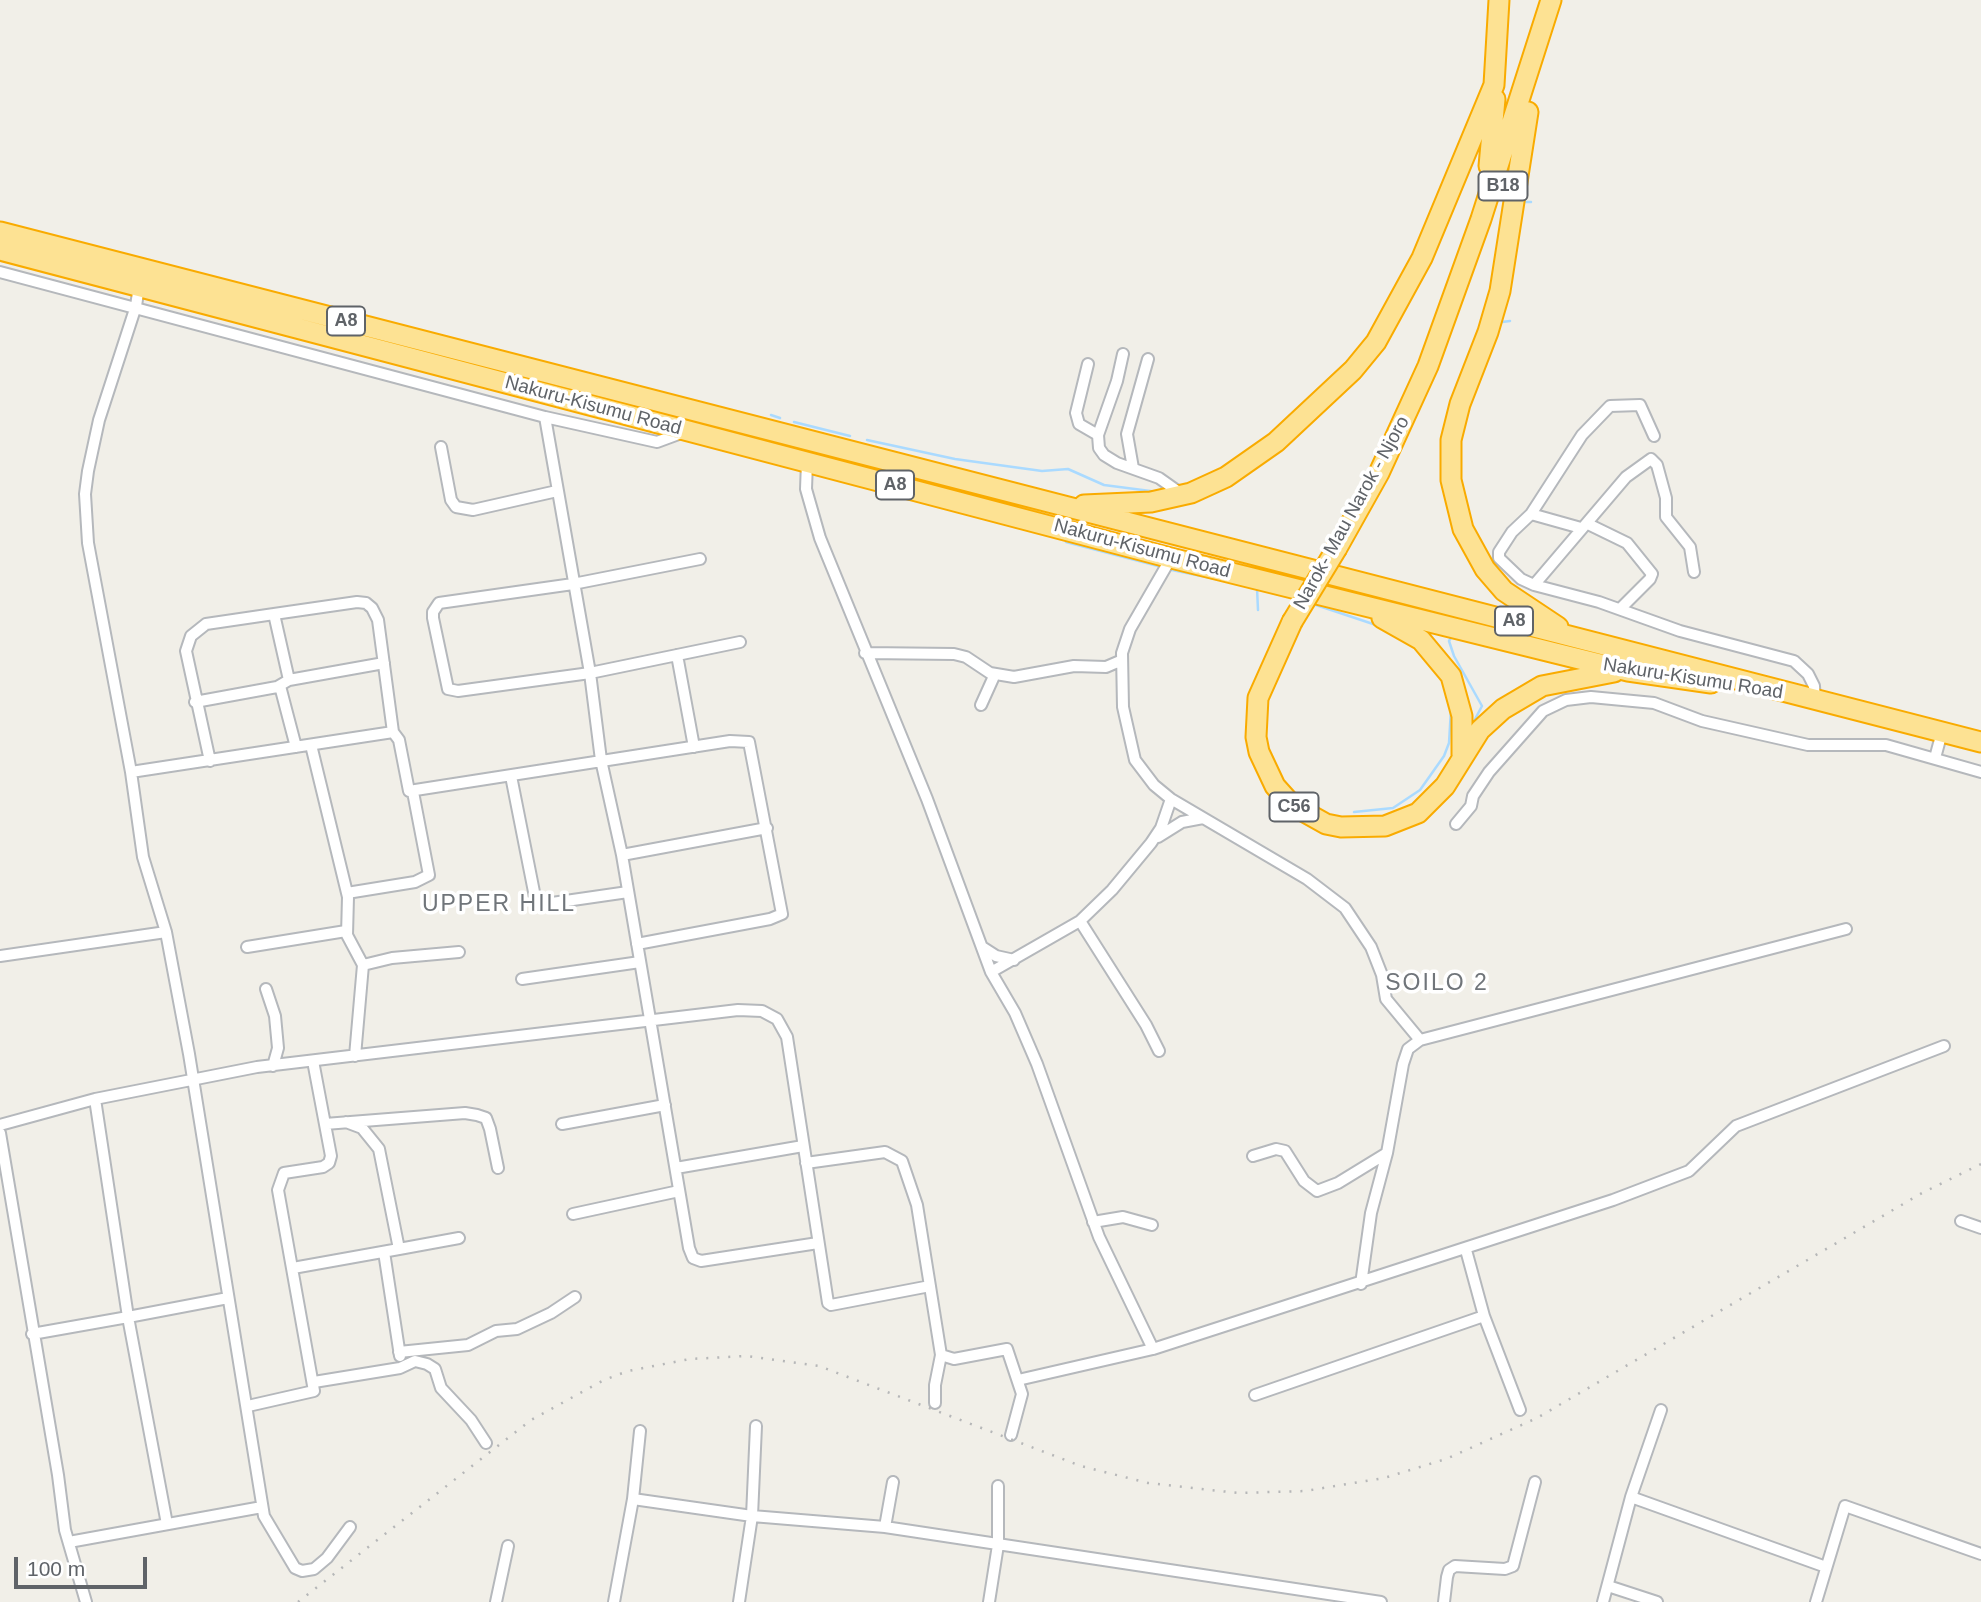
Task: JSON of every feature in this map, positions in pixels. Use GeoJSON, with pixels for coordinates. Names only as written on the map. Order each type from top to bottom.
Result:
{"type":"FeatureCollection","features":[{"type":"Feature","properties":{"kind":"highway"},"geometry":{"type":"LineString","coordinates":[[1481,219],[1493,135],[1499,0]]}},
{"type":"Feature","properties":{"kind":"highway","name":"Narok- Mau Narok - Njoro"},"geometry":{"type":"LineString","coordinates":[[1428,366],[1481,219],[1551,0]]}},
{"type":"Feature","properties":{"kind":"highway","name":"Narok- Mau Narok - Njoro"},"geometry":{"type":"LineString","coordinates":[[1292,622],[1337,548],[1378,472],[1479,258],[1528,112],[1561,0]]}},
{"type":"Feature","properties":{"kind":"highway"},"geometry":{"type":"LineString","coordinates":[[1042,500],[1128,505],[1183,495],[1226,477],[1260,456],[1344,379],[1376,342],[1422,258],[1494,85]]}},
{"type":"Feature","properties":{"kind":"highway"},"geometry":{"type":"LineString","coordinates":[[1528,112],[1500,291],[1453,428],[1450,452],[1452,493],[1472,550],[1494,581],[1520,604],[1575,638]]}},
{"type":"Feature","properties":{"kind":"highway","name":"Nakuru-Kisumu Road"},"geometry":{"type":"LineString","coordinates":[[0,232],[1795,696]]}},
{"type":"Feature","properties":{"kind":"highway","name":"Nakuru-Kisumu Road"},"geometry":{"type":"LineString","coordinates":[[0,250],[1171,558],[1628,671],[1795,696]]}},
{"type":"Feature","properties":{"kind":"highway"},"geometry":{"type":"LineString","coordinates":[[1362,605],[1413,634],[1445,666],[1459,701],[1463,734],[1462,756]]}},
{"type":"Feature","properties":{"kind":"highway","name":"C56"},"geometry":{"type":"LineString","coordinates":[[1292,622],[1263,684],[1256,723],[1259,752],[1267,774],[1292,805],[1326,824],[1341,827],[1374,828],[1396,823],[1428,804],[1445,786],[1462,756]]}},
{"type":"Feature","properties":{"kind":"highway"},"geometry":{"type":"LineString","coordinates":[[1462,756],[1491,720],[1530,692],[1557,681],[1628,671]]}},
{"type":"Feature","properties":{"kind":"highway","name":"A8"},"geometry":{"type":"LineString","coordinates":[[1795,696],[1981,742]]}},
{"type":"Feature","properties":{"kind":"street"},"geometry":{"type":"LineString","coordinates":[[0,272],[136,306],[545,417],[657,442],[688,430]]}},
{"type":"Feature","properties":{"kind":"street"},"geometry":{"type":"LineString","coordinates":[[139,286],[136,306],[99,420],[85,494],[88,543],[131,772],[143,857],[166,932],[193,1078],[262,1507],[270,1529],[295,1568],[302,1571],[314,1569],[327,1558],[350,1527]]}},
{"type":"Feature","properties":{"kind":"street"},"geometry":{"type":"LineString","coordinates":[[365,370],[373,348]]}},
{"type":"Feature","properties":{"kind":"street"},"geometry":{"type":"LineString","coordinates":[[1123,354],[1117,381],[1098,435],[1099,448],[1104,456],[1170,483],[1183,495]]}},
{"type":"Feature","properties":{"kind":"street"},"geometry":{"type":"LineString","coordinates":[[1133,468],[1127,434],[1148,359]]}},
{"type":"Feature","properties":{"kind":"street"},"geometry":{"type":"LineString","coordinates":[[1088,364],[1076,413],[1079,424],[1098,435]]}},
{"type":"Feature","properties":{"kind":"street"},"geometry":{"type":"LineString","coordinates":[[1117,381],[1140,386]]}},
{"type":"Feature","properties":{"kind":"street"},"geometry":{"type":"LineString","coordinates":[[1654,436],[1640,405],[1610,406],[1582,435],[1531,514],[1512,532],[1498,555],[1505,566],[1534,585],[1620,610],[1679,631],[1794,661],[1808,674],[1814,686],[1815,701]]}},
{"type":"Feature","properties":{"kind":"street"},"geometry":{"type":"LineString","coordinates":[[545,417],[590,673],[601,760],[622,855],[648,1021],[693,1258],[701,1261],[818,1243]]}},
{"type":"Feature","properties":{"kind":"street"},"geometry":{"type":"LineString","coordinates":[[441,447],[451,500],[456,507],[473,510],[557,491]]}},
{"type":"Feature","properties":{"kind":"street"},"geometry":{"type":"LineString","coordinates":[[1534,585],[1626,477],[1648,460],[1654,459],[1666,498],[1666,517],[1690,547],[1695,572]]}},
{"type":"Feature","properties":{"kind":"street"},"geometry":{"type":"LineString","coordinates":[[807,462],[806,489],[810,508],[865,653],[927,799],[991,972],[1015,1013],[1037,1064],[1093,1222],[1153,1349]]}},
{"type":"Feature","properties":{"kind":"street"},"geometry":{"type":"LineString","coordinates":[[1531,514],[1585,526],[1627,542],[1652,574],[1620,610]]}},
{"type":"Feature","properties":{"kind":"street"},"geometry":{"type":"LineString","coordinates":[[1171,558],[1130,629],[1121,660],[1120,684],[1130,746],[1142,771],[1171,799],[1307,879],[1345,908],[1371,947],[1382,975],[1386,999],[1420,1040]]}},
{"type":"Feature","properties":{"kind":"street"},"geometry":{"type":"LineString","coordinates":[[700,559],[573,584],[445,601],[433,611],[444,681],[452,691],[590,673],[740,642]]}},
{"type":"Feature","properties":{"kind":"street"},"geometry":{"type":"LineString","coordinates":[[210,761],[186,651],[191,636],[206,624],[366,603],[378,620],[393,732],[399,740],[407,788],[413,792],[735,740],[749,742],[782,912],[780,916],[637,944]]}},
{"type":"Feature","properties":{"kind":"street"},"geometry":{"type":"LineString","coordinates":[[274,614],[296,747]]}},
{"type":"Feature","properties":{"kind":"street"},"geometry":{"type":"LineString","coordinates":[[865,653],[954,654],[966,657],[995,674],[1014,677],[1066,667],[1106,667],[1121,660]]}},
{"type":"Feature","properties":{"kind":"street"},"geometry":{"type":"LineString","coordinates":[[677,656],[694,747]]}},
{"type":"Feature","properties":{"kind":"street"},"geometry":{"type":"LineString","coordinates":[[195,702],[384,663]]}},
{"type":"Feature","properties":{"kind":"street"},"geometry":{"type":"LineString","coordinates":[[981,705],[995,674]]}},
{"type":"Feature","properties":{"kind":"street"},"geometry":{"type":"LineString","coordinates":[[1456,824],[1471,806],[1473,796],[1489,772],[1529,724],[1543,711],[1566,700],[1591,697],[1632,700],[1767,737],[1838,747],[1886,745],[1981,772]]}},
{"type":"Feature","properties":{"kind":"street"},"geometry":{"type":"LineString","coordinates":[[131,772],[393,732]]}},
{"type":"Feature","properties":{"kind":"street"},"geometry":{"type":"LineString","coordinates":[[1935,758],[1942,732]]}},
{"type":"Feature","properties":{"kind":"street"},"geometry":{"type":"LineString","coordinates":[[311,745],[347,893],[349,907],[346,931],[356,957],[363,965],[355,1056]]}},
{"type":"Feature","properties":{"kind":"street"},"geometry":{"type":"LineString","coordinates":[[511,776],[536,901],[545,904],[628,892]]}},
{"type":"Feature","properties":{"kind":"street"},"geometry":{"type":"LineString","coordinates":[[347,893],[415,882],[429,875],[413,792]]}},
{"type":"Feature","properties":{"kind":"street"},"geometry":{"type":"LineString","coordinates":[[991,972],[1080,921],[1112,890],[1151,843],[1161,828],[1171,799]]}},
{"type":"Feature","properties":{"kind":"street"},"geometry":{"type":"LineString","coordinates":[[1151,843],[1182,822],[1203,818]]}},
{"type":"Feature","properties":{"kind":"street"},"geometry":{"type":"LineString","coordinates":[[622,855],[767,828]]}},
{"type":"Feature","properties":{"kind":"street"},"geometry":{"type":"LineString","coordinates":[[1080,921],[1130,997],[1159,1051]]}},
{"type":"Feature","properties":{"kind":"street"},"geometry":{"type":"LineString","coordinates":[[1361,1284],[1371,1213],[1387,1153],[1403,1064],[1408,1049],[1420,1040],[1846,929]]}},
{"type":"Feature","properties":{"kind":"street"},"geometry":{"type":"LineString","coordinates":[[247,947],[346,931]]}},
{"type":"Feature","properties":{"kind":"street"},"geometry":{"type":"LineString","coordinates":[[0,956],[166,932]]}},
{"type":"Feature","properties":{"kind":"street"},"geometry":{"type":"LineString","coordinates":[[982,947],[996,956],[1014,960]]}},
{"type":"Feature","properties":{"kind":"street"},"geometry":{"type":"LineString","coordinates":[[363,965],[393,958],[459,951]]}},
{"type":"Feature","properties":{"kind":"street"},"geometry":{"type":"LineString","coordinates":[[522,979],[640,961]]}},
{"type":"Feature","properties":{"kind":"street"},"geometry":{"type":"LineString","coordinates":[[266,989],[275,1016],[278,1048],[272,1066]]}},
{"type":"Feature","properties":{"kind":"street"},"geometry":{"type":"LineString","coordinates":[[0,1125],[95,1099],[193,1078],[272,1066],[738,1010],[762,1011],[777,1019],[787,1037],[829,1304],[930,1286]]}},
{"type":"Feature","properties":{"kind":"street"},"geometry":{"type":"LineString","coordinates":[[1018,1380],[1153,1349],[1466,1250],[1689,1171],[1736,1126],[1944,1046]]}},
{"type":"Feature","properties":{"kind":"street"},"geometry":{"type":"LineString","coordinates":[[247,1406],[312,1393],[314,1382],[278,1184],[284,1173],[323,1167],[329,1163],[313,1061]]}},
{"type":"Feature","properties":{"kind":"street"},"geometry":{"type":"LineString","coordinates":[[95,1099],[128,1317],[167,1524]]}},
{"type":"Feature","properties":{"kind":"street"},"geometry":{"type":"LineString","coordinates":[[562,1125],[665,1105]]}},
{"type":"Feature","properties":{"kind":"street"},"geometry":{"type":"LineString","coordinates":[[324,1124],[465,1113],[477,1115],[485,1118],[490,1129],[498,1168]]}},
{"type":"Feature","properties":{"kind":"street"},"geometry":{"type":"LineString","coordinates":[[346,1122],[362,1128],[379,1149],[398,1249]]}},
{"type":"Feature","properties":{"kind":"street"},"geometry":{"type":"LineString","coordinates":[[0,1141],[69,1542],[86,1602]]}},
{"type":"Feature","properties":{"kind":"street"},"geometry":{"type":"LineString","coordinates":[[676,1168],[803,1146]]}},
{"type":"Feature","properties":{"kind":"street"},"geometry":{"type":"LineString","coordinates":[[1253,1156],[1276,1149],[1285,1151],[1304,1181],[1317,1191],[1338,1182],[1387,1153]]}},
{"type":"Feature","properties":{"kind":"street"},"geometry":{"type":"LineString","coordinates":[[806,1163],[885,1152],[902,1161],[917,1205],[941,1355],[935,1385],[935,1403]]}},
{"type":"Feature","properties":{"kind":"street"},"geometry":{"type":"LineString","coordinates":[[573,1214],[679,1191]]}},
{"type":"Feature","properties":{"kind":"street"},"geometry":{"type":"LineString","coordinates":[[1093,1222],[1122,1217],[1152,1225]]}},
{"type":"Feature","properties":{"kind":"street"},"geometry":{"type":"LineString","coordinates":[[1961,1221],[1981,1227]]}},
{"type":"Feature","properties":{"kind":"street"},"geometry":{"type":"LineString","coordinates":[[293,1268],[459,1238]]}},
{"type":"Feature","properties":{"kind":"street"},"geometry":{"type":"LineString","coordinates":[[1466,1250],[1484,1316],[1520,1410]]}},
{"type":"Feature","properties":{"kind":"street"},"geometry":{"type":"LineString","coordinates":[[384,1252],[399,1352],[408,1364]]}},
{"type":"Feature","properties":{"kind":"street"},"geometry":{"type":"LineString","coordinates":[[399,1352],[468,1345],[496,1331],[517,1329],[551,1313],[575,1297]]}},
{"type":"Feature","properties":{"kind":"street"},"geometry":{"type":"LineString","coordinates":[[33,1334],[228,1298]]}},
{"type":"Feature","properties":{"kind":"street"},"geometry":{"type":"LineString","coordinates":[[1255,1395],[1484,1316]]}},
{"type":"Feature","properties":{"kind":"street"},"geometry":{"type":"LineString","coordinates":[[941,1355],[954,1359],[1007,1349],[1022,1398],[1011,1435]]}},
{"type":"Feature","properties":{"kind":"street"},"geometry":{"type":"LineString","coordinates":[[314,1382],[400,1368],[419,1361],[435,1369],[442,1388],[471,1420],[486,1443]]}},
{"type":"Feature","properties":{"kind":"street"},"geometry":{"type":"LineString","coordinates":[[1604,1602],[1631,1497],[1661,1410]]}},
{"type":"Feature","properties":{"kind":"street"},"geometry":{"type":"LineString","coordinates":[[738,1602],[752,1516],[756,1426]]}},
{"type":"Feature","properties":{"kind":"street"},"geometry":{"type":"LineString","coordinates":[[614,1602],[633,1499],[640,1431]]}},
{"type":"Feature","properties":{"kind":"street"},"geometry":{"type":"LineString","coordinates":[[885,1527],[893,1482]]}},
{"type":"Feature","properties":{"kind":"street"},"geometry":{"type":"LineString","coordinates":[[1444,1602],[1449,1570],[1455,1566],[1513,1566],[1535,1482]]}},
{"type":"Feature","properties":{"kind":"street"},"geometry":{"type":"LineString","coordinates":[[989,1602],[998,1545],[998,1486]]}},
{"type":"Feature","properties":{"kind":"street"},"geometry":{"type":"LineString","coordinates":[[1631,1497],[1826,1567]]}},
{"type":"Feature","properties":{"kind":"street"},"geometry":{"type":"LineString","coordinates":[[633,1499],[752,1516],[885,1527],[1326,1598],[1381,1602]]}},
{"type":"Feature","properties":{"kind":"street"},"geometry":{"type":"LineString","coordinates":[[1815,1602],[1845,1506],[1981,1554]]}},
{"type":"Feature","properties":{"kind":"street"},"geometry":{"type":"LineString","coordinates":[[69,1542],[262,1507]]}},
{"type":"Feature","properties":{"kind":"street"},"geometry":{"type":"LineString","coordinates":[[496,1602],[508,1546]]}},
{"type":"Feature","properties":{"kind":"street"},"geometry":{"type":"LineString","coordinates":[[1608,1586],[1657,1602]]}},
{"type":"Feature","properties":{"kind":"waterway"},"geometry":{"type":"LineString","coordinates":[[1524,202],[1531,202]]}},
{"type":"Feature","properties":{"kind":"waterway"},"geometry":{"type":"LineString","coordinates":[[1502,322],[1510,321]]}},
{"type":"Feature","properties":{"kind":"waterway"},"geometry":{"type":"LineString","coordinates":[[771,415],[780,418]]}},
{"type":"Feature","properties":{"kind":"waterway"},"geometry":{"type":"LineString","coordinates":[[794,422],[850,436]]}},
{"type":"Feature","properties":{"kind":"waterway"},"geometry":{"type":"LineString","coordinates":[[867,440],[955,459],[1042,471],[1068,469],[1104,485],[1158,492]]}},
{"type":"Feature","properties":{"kind":"waterway"},"geometry":{"type":"LineString","coordinates":[[1066,542],[1158,566]]}},
{"type":"Feature","properties":{"kind":"waterway"},"geometry":{"type":"LineString","coordinates":[[1172,570],[1216,579]]}},
{"type":"Feature","properties":{"kind":"waterway"},"geometry":{"type":"LineString","coordinates":[[1257,588],[1258,610]]}},
{"type":"Feature","properties":{"kind":"waterway"},"geometry":{"type":"LineString","coordinates":[[1313,604],[1376,625]]}},
{"type":"Feature","properties":{"kind":"waterway"},"geometry":{"type":"LineString","coordinates":[[1452,636],[1449,641],[1454,656],[1482,706],[1474,721]]}},
{"type":"Feature","properties":{"kind":"waterway"},"geometry":{"type":"LineString","coordinates":[[1354,812],[1393,808],[1420,790],[1444,756],[1449,743],[1451,709]]}},
{"type":"Feature","properties":{"kind":"railway"},"geometry":{"type":"LineString","coordinates":[[298,1602],[531,1420],[604,1380],[628,1371],[690,1359],[746,1356],[819,1366],[1081,1466],[1148,1483],[1238,1493],[1305,1491],[1384,1478],[1446,1459],[1537,1418],[1922,1193],[1981,1164]]}},
{"type":"Feature","properties":{"kind":"district","name":"UPPER HILL"},"geometry":{"type":"Point","coordinates":[499,905]}},
{"type":"Feature","properties":{"kind":"district","name":"SOILO 2"},"geometry":{"type":"Point","coordinates":[1437,984]}}]}
